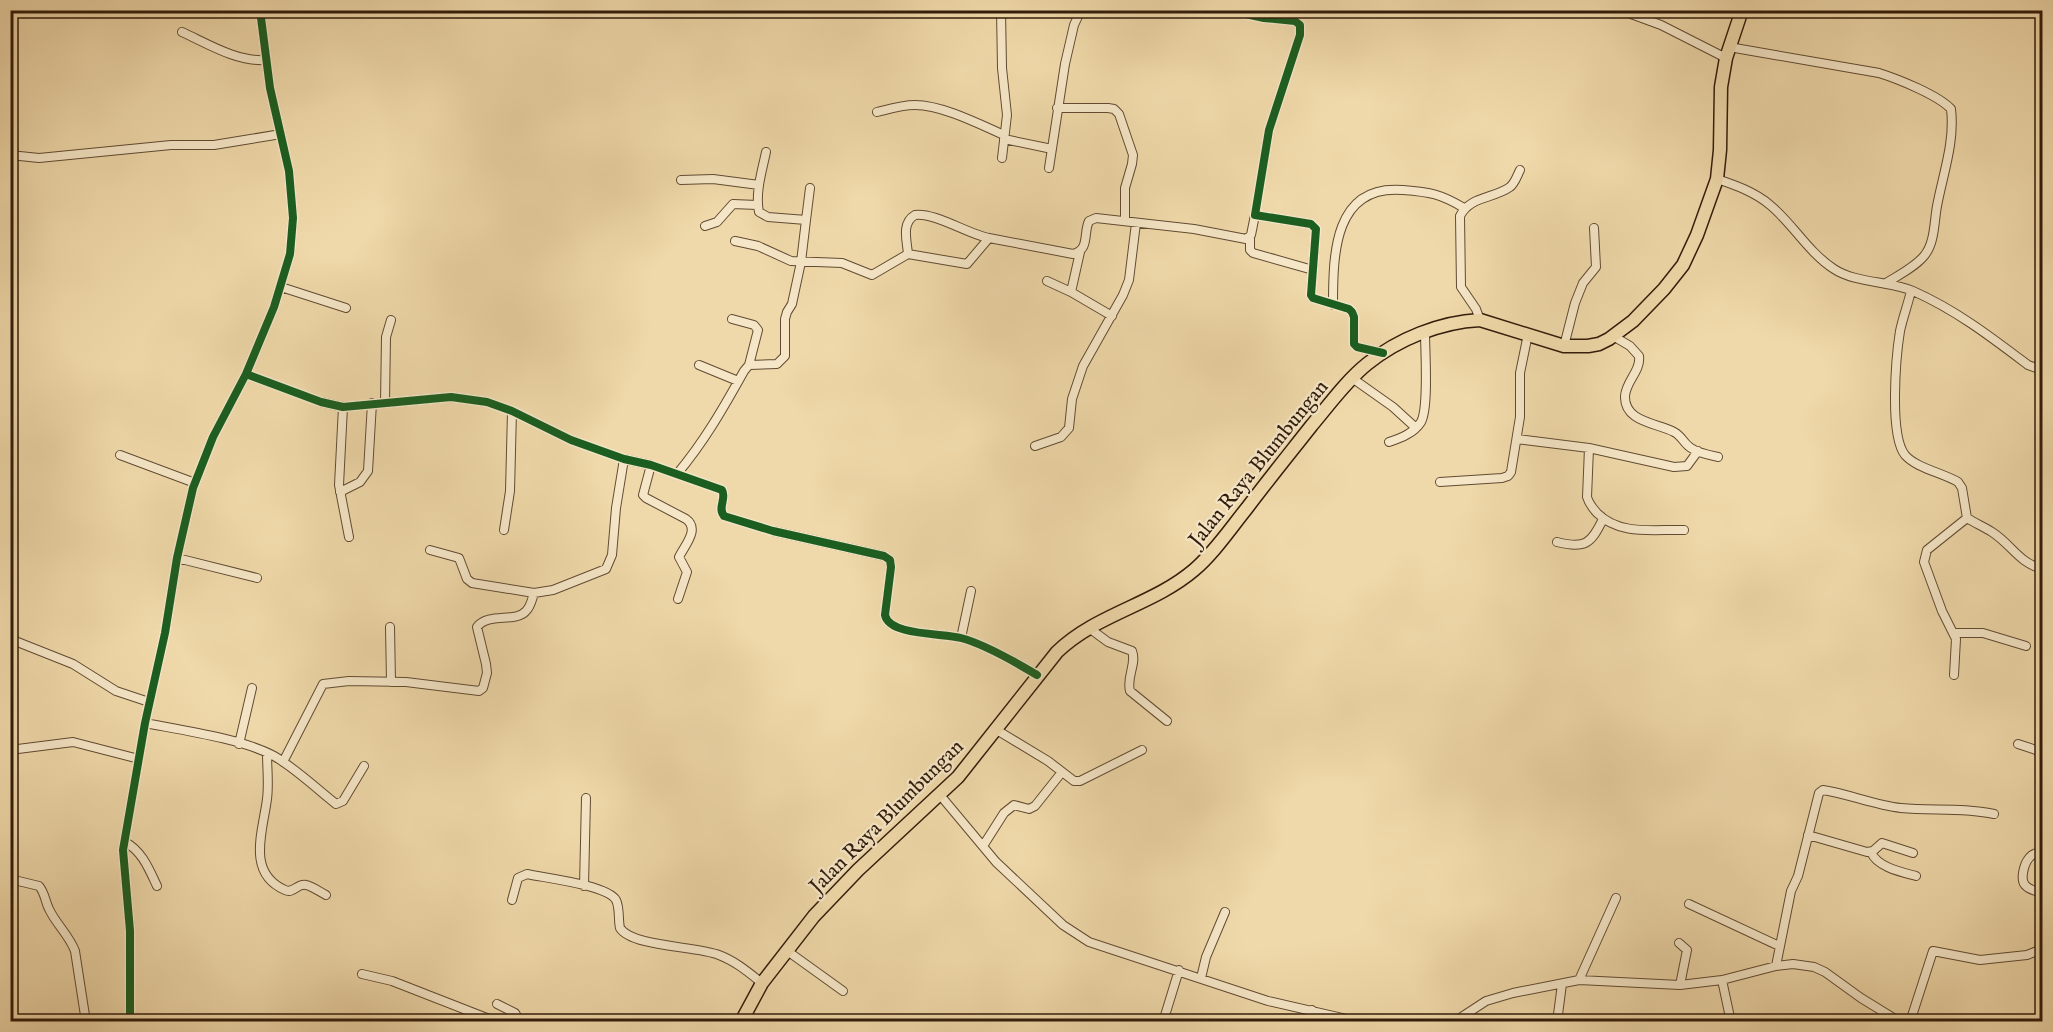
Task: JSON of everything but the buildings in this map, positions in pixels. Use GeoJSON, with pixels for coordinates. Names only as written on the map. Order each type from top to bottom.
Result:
{"type":"FeatureCollection","features":[{"type":"Feature","properties":{"kind":"main road","name":"Jalan Raya Blumbungan"},"geometry":{"type":"LineString","coordinates":[[741,1022],[762,983],[786,950],[833,894],[965,769],[1037,675],[1068,642],[1089,628],[1178,583],[1204,561],[1352,378],[1383,353],[1425,332],[1451,324],[1480,320],[1564,346],[1599,344],[1633,321],[1664,289],[1683,265],[1697,235],[1717,178],[1721,87],[1728,52],[1742,10]]}},
{"type":"Feature","properties":{"kind":"street"},"geometry":{"type":"LineString","coordinates":[[130,1022],[130,939],[123,858],[124,842],[149,702],[165,633],[177,558],[195,483],[213,437],[246,374],[280,287],[290,254],[293,218],[289,171],[270,88],[260,10]]}},
{"type":"Feature","properties":{"kind":"street"},"geometry":{"type":"LineString","coordinates":[[1001,10],[1002,68],[1007,115],[1002,158]]}},
{"type":"Feature","properties":{"kind":"street"},"geometry":{"type":"LineString","coordinates":[[1049,168],[1068,49],[1081,10]]}},
{"type":"Feature","properties":{"kind":"street"},"geometry":{"type":"LineString","coordinates":[[1227,10],[1264,18],[1281,14],[1300,25],[1301,30],[1269,130],[1250,238],[1250,250],[1253,253],[1313,270]]}},
{"type":"Feature","properties":{"kind":"street"},"geometry":{"type":"LineString","coordinates":[[1620,10],[1728,52],[1894,78],[1946,104],[1951,109],[1951,145],[1930,245],[1925,256],[1886,283]]}},
{"type":"Feature","properties":{"kind":"street"},"geometry":{"type":"LineString","coordinates":[[182,32],[223,51],[248,59],[266,60]]}},
{"type":"Feature","properties":{"kind":"street"},"geometry":{"type":"LineString","coordinates":[[878,112],[915,105],[929,107],[957,116],[1004,137],[1052,149]]}},
{"type":"Feature","properties":{"kind":"street"},"geometry":{"type":"LineString","coordinates":[[1057,108],[1108,108],[1114,109],[1119,114],[1133,154],[1125,188],[1125,221]]}},
{"type":"Feature","properties":{"kind":"street"},"geometry":{"type":"LineString","coordinates":[[10,155],[39,158],[171,145],[214,145],[281,134]]}},
{"type":"Feature","properties":{"kind":"street"},"geometry":{"type":"LineString","coordinates":[[766,152],[759,185],[757,205],[759,212],[762,215],[806,220]]}},
{"type":"Feature","properties":{"kind":"street"},"geometry":{"type":"LineString","coordinates":[[1480,320],[1476,309],[1461,287],[1460,216],[1470,203],[1509,187],[1520,170]]}},
{"type":"Feature","properties":{"kind":"street"},"geometry":{"type":"LineString","coordinates":[[1717,178],[1769,204],[1813,251],[1837,271],[1911,291],[1952,310],[2028,365],[2043,370]]}},
{"type":"Feature","properties":{"kind":"street"},"geometry":{"type":"LineString","coordinates":[[681,180],[713,179],[759,185]]}},
{"type":"Feature","properties":{"kind":"street"},"geometry":{"type":"LineString","coordinates":[[749,365],[777,364],[784,356],[785,319],[792,304],[801,262],[810,188]]}},
{"type":"Feature","properties":{"kind":"street"},"geometry":{"type":"LineString","coordinates":[[1333,305],[1333,273],[1338,243],[1343,223],[1357,201],[1368,193],[1397,189],[1433,193],[1446,197],[1464,208]]}},
{"type":"Feature","properties":{"kind":"street"},"geometry":{"type":"LineString","coordinates":[[705,226],[717,222],[733,204],[757,205]]}},
{"type":"Feature","properties":{"kind":"street"},"geometry":{"type":"LineString","coordinates":[[908,254],[906,229],[908,220],[915,215],[931,217],[977,236],[1074,254],[1080,252]]}},
{"type":"Feature","properties":{"kind":"street"},"geometry":{"type":"LineString","coordinates":[[1255,215],[1311,224],[1316,229],[1311,295],[1313,298],[1349,309],[1354,317],[1354,344],[1357,347],[1383,353]]}},
{"type":"Feature","properties":{"kind":"street"},"geometry":{"type":"LineString","coordinates":[[1071,292],[1089,221],[1096,218],[1250,238]]}},
{"type":"Feature","properties":{"kind":"street"},"geometry":{"type":"LineString","coordinates":[[1035,446],[1061,437],[1069,428],[1072,399],[1083,366],[1112,316],[1129,280],[1136,223]]}},
{"type":"Feature","properties":{"kind":"street"},"geometry":{"type":"LineString","coordinates":[[1564,346],[1575,303],[1583,283],[1596,267],[1594,228]]}},
{"type":"Feature","properties":{"kind":"street"},"geometry":{"type":"LineString","coordinates":[[735,240],[801,262],[842,263],[868,275],[897,263],[908,254],[967,264],[989,238]]}},
{"type":"Feature","properties":{"kind":"street"},"geometry":{"type":"LineString","coordinates":[[1047,281],[1112,316]]}},
{"type":"Feature","properties":{"kind":"street"},"geometry":{"type":"LineString","coordinates":[[280,287],[346,308]]}},
{"type":"Feature","properties":{"kind":"street"},"geometry":{"type":"LineString","coordinates":[[1911,291],[1897,349],[1896,413],[1899,444],[1911,461],[1958,482],[1962,488],[1967,518]]}},
{"type":"Feature","properties":{"kind":"street"},"geometry":{"type":"LineString","coordinates":[[677,474],[707,435],[749,365],[757,327],[732,319]]}},
{"type":"Feature","properties":{"kind":"street"},"geometry":{"type":"LineString","coordinates":[[385,402],[386,337],[391,320]]}},
{"type":"Feature","properties":{"kind":"street"},"geometry":{"type":"LineString","coordinates":[[1389,442],[1403,437],[1416,428],[1423,419],[1425,332]]}},
{"type":"Feature","properties":{"kind":"street"},"geometry":{"type":"LineString","coordinates":[[1440,482],[1496,479],[1508,476],[1511,472],[1520,417],[1520,373],[1528,334]]}},
{"type":"Feature","properties":{"kind":"street"},"geometry":{"type":"LineString","coordinates":[[1613,336],[1630,346],[1639,357],[1638,367],[1626,390],[1626,406],[1631,413],[1678,434],[1688,446],[1718,457]]}},
{"type":"Feature","properties":{"kind":"street"},"geometry":{"type":"LineString","coordinates":[[699,364],[738,381]]}},
{"type":"Feature","properties":{"kind":"street"},"geometry":{"type":"LineString","coordinates":[[246,374],[321,402],[344,407],[452,397],[470,399],[512,411],[571,440],[722,490],[724,494],[721,508],[724,516],[773,531],[884,556],[890,560],[885,615],[890,625],[914,632],[961,638],[1015,662],[1037,675]]}},
{"type":"Feature","properties":{"kind":"street"},"geometry":{"type":"LineString","coordinates":[[1352,378],[1393,407],[1416,428]]}},
{"type":"Feature","properties":{"kind":"street"},"geometry":{"type":"LineString","coordinates":[[340,492],[360,482],[368,471],[372,403]]}},
{"type":"Feature","properties":{"kind":"street"},"geometry":{"type":"LineString","coordinates":[[344,407],[340,492],[349,537]]}},
{"type":"Feature","properties":{"kind":"street"},"geometry":{"type":"LineString","coordinates":[[504,530],[510,491],[512,411]]}},
{"type":"Feature","properties":{"kind":"street"},"geometry":{"type":"LineString","coordinates":[[1517,439],[1589,448],[1674,467],[1687,466],[1698,451]]}},
{"type":"Feature","properties":{"kind":"street"},"geometry":{"type":"LineString","coordinates":[[1589,448],[1587,497],[1589,504],[1603,519],[1619,527],[1653,531],[1684,530]]}},
{"type":"Feature","properties":{"kind":"street"},"geometry":{"type":"LineString","coordinates":[[120,455],[195,483]]}},
{"type":"Feature","properties":{"kind":"street"},"geometry":{"type":"LineString","coordinates":[[430,550],[459,558],[467,579],[472,583],[534,593],[553,590],[602,572],[610,565],[612,555],[616,508],[624,459]]}},
{"type":"Feature","properties":{"kind":"street"},"geometry":{"type":"LineString","coordinates":[[651,465],[643,495],[686,519],[692,523],[693,527],[679,557],[687,572],[678,599]]}},
{"type":"Feature","properties":{"kind":"street"},"geometry":{"type":"LineString","coordinates":[[1967,518],[1992,532],[2031,566],[2043,569]]}},
{"type":"Feature","properties":{"kind":"street"},"geometry":{"type":"LineString","coordinates":[[1954,675],[1956,639],[1942,611],[1924,562],[1927,550],[1967,518]]}},
{"type":"Feature","properties":{"kind":"street"},"geometry":{"type":"LineString","coordinates":[[1557,542],[1578,546],[1588,543],[1603,519]]}},
{"type":"Feature","properties":{"kind":"street"},"geometry":{"type":"LineString","coordinates":[[177,558],[257,578]]}},
{"type":"Feature","properties":{"kind":"street"},"geometry":{"type":"LineString","coordinates":[[961,638],[971,591]]}},
{"type":"Feature","properties":{"kind":"street"},"geometry":{"type":"LineString","coordinates":[[283,762],[323,684],[349,681],[391,682],[479,691],[483,688],[487,673],[478,624],[486,620],[522,614],[529,608],[534,593]]}},
{"type":"Feature","properties":{"kind":"street"},"geometry":{"type":"LineString","coordinates":[[390,627],[391,682]]}},
{"type":"Feature","properties":{"kind":"street"},"geometry":{"type":"LineString","coordinates":[[1089,628],[1108,642],[1132,651],[1134,654],[1128,680],[1130,691],[1167,721]]}},
{"type":"Feature","properties":{"kind":"street"},"geometry":{"type":"LineString","coordinates":[[1954,633],[1971,631],[1983,633],[2026,646]]}},
{"type":"Feature","properties":{"kind":"street"},"geometry":{"type":"LineString","coordinates":[[10,639],[73,664],[116,691],[149,702]]}},
{"type":"Feature","properties":{"kind":"street"},"geometry":{"type":"LineString","coordinates":[[239,744],[252,688]]}},
{"type":"Feature","properties":{"kind":"street"},"geometry":{"type":"LineString","coordinates":[[145,723],[239,744],[267,753],[283,762],[336,804],[343,801],[364,766]]}},
{"type":"Feature","properties":{"kind":"street"},"geometry":{"type":"LineString","coordinates":[[995,729],[1048,761],[1074,781],[1080,781],[1142,750]]}},
{"type":"Feature","properties":{"kind":"street"},"geometry":{"type":"LineString","coordinates":[[10,750],[73,742],[140,759]]}},
{"type":"Feature","properties":{"kind":"street"},"geometry":{"type":"LineString","coordinates":[[2018,744],[2043,752]]}},
{"type":"Feature","properties":{"kind":"street"},"geometry":{"type":"LineString","coordinates":[[267,753],[267,796],[259,838],[262,869],[272,882],[285,890],[295,890],[306,885],[326,896]]}},
{"type":"Feature","properties":{"kind":"street"},"geometry":{"type":"LineString","coordinates":[[983,846],[1004,813],[1014,806],[1029,809],[1035,806],[1062,772]]}},
{"type":"Feature","properties":{"kind":"street"},"geometry":{"type":"LineString","coordinates":[[1776,966],[1791,891],[1798,876],[1819,793],[1823,790],[1898,807],[1929,810],[1972,809],[1994,814]]}},
{"type":"Feature","properties":{"kind":"street"},"geometry":{"type":"LineString","coordinates":[[940,795],[996,862],[1057,920],[1089,942],[1268,1001],[1360,1022]]}},
{"type":"Feature","properties":{"kind":"street"},"geometry":{"type":"LineString","coordinates":[[584,886],[586,798]]}},
{"type":"Feature","properties":{"kind":"street"},"geometry":{"type":"LineString","coordinates":[[1808,835],[1871,852]]}},
{"type":"Feature","properties":{"kind":"street"},"geometry":{"type":"LineString","coordinates":[[124,842],[134,847],[157,886]]}},
{"type":"Feature","properties":{"kind":"street"},"geometry":{"type":"LineString","coordinates":[[1871,852],[1882,843],[1913,853]]}},
{"type":"Feature","properties":{"kind":"street"},"geometry":{"type":"LineString","coordinates":[[1871,852],[1873,858],[1883,864],[1916,876]]}},
{"type":"Feature","properties":{"kind":"street"},"geometry":{"type":"LineString","coordinates":[[2043,853],[2035,854],[2028,859],[2022,879],[2023,884],[2030,889],[2043,893]]}},
{"type":"Feature","properties":{"kind":"street"},"geometry":{"type":"LineString","coordinates":[[512,900],[518,878],[522,875],[607,892],[614,897],[620,928],[627,935],[662,945],[717,954],[737,963],[762,983]]}},
{"type":"Feature","properties":{"kind":"street"},"geometry":{"type":"LineString","coordinates":[[10,879],[39,886],[42,889],[49,909],[70,941],[75,951],[86,1022]]}},
{"type":"Feature","properties":{"kind":"street"},"geometry":{"type":"LineString","coordinates":[[1579,980],[1616,898]]}},
{"type":"Feature","properties":{"kind":"street"},"geometry":{"type":"LineString","coordinates":[[1689,904],[1779,946]]}},
{"type":"Feature","properties":{"kind":"street"},"geometry":{"type":"LineString","coordinates":[[1201,978],[1206,957],[1225,912]]}},
{"type":"Feature","properties":{"kind":"street"},"geometry":{"type":"LineString","coordinates":[[1679,943],[1687,950],[1688,956],[1680,985]]}},
{"type":"Feature","properties":{"kind":"street"},"geometry":{"type":"LineString","coordinates":[[1910,1022],[1933,951],[1980,960],[2027,955],[2043,949]]}},
{"type":"Feature","properties":{"kind":"street"},"geometry":{"type":"LineString","coordinates":[[786,950],[843,991]]}},
{"type":"Feature","properties":{"kind":"street"},"geometry":{"type":"LineString","coordinates":[[1454,1022],[1486,1001],[1513,993],[1579,980],[1680,985],[1722,980],[1793,964],[1814,967],[1825,972],[1900,1022]]}},
{"type":"Feature","properties":{"kind":"street"},"geometry":{"type":"LineString","coordinates":[[1163,1022],[1179,970]]}},
{"type":"Feature","properties":{"kind":"street"},"geometry":{"type":"LineString","coordinates":[[362,974],[392,981],[497,1022]]}},
{"type":"Feature","properties":{"kind":"street"},"geometry":{"type":"LineString","coordinates":[[1722,980],[1731,1022]]}},
{"type":"Feature","properties":{"kind":"street"},"geometry":{"type":"LineString","coordinates":[[1557,1022],[1562,984]]}},
{"type":"Feature","properties":{"kind":"street"},"geometry":{"type":"LineString","coordinates":[[497,1004],[515,1012],[520,1022]]}},
{"type":"Feature","properties":{"kind":"street"},"geometry":{"type":"LineString","coordinates":[[1308,1022],[1312,1010]]}},
{"type":"Feature","properties":{"kind":"cycle path"},"geometry":{"type":"LineString","coordinates":[[130,1022],[130,931],[123,850],[145,723],[165,633],[177,558],[193,488],[213,437],[246,374],[274,307],[290,254],[293,218],[289,171],[270,88],[260,10]]}},
{"type":"Feature","properties":{"kind":"cycle path"},"geometry":{"type":"LineString","coordinates":[[1227,10],[1264,18],[1295,21],[1300,25],[1300,35],[1269,130],[1255,215],[1311,224],[1316,229],[1311,295],[1313,298],[1349,309],[1354,317],[1354,344],[1357,347],[1383,353]]}},
{"type":"Feature","properties":{"kind":"cycle path"},"geometry":{"type":"LineString","coordinates":[[246,374],[321,402],[343,407],[451,397],[487,402],[512,411],[571,440],[722,490],[721,510],[724,516],[773,531],[884,556],[890,560],[885,615],[896,627],[970,641],[1000,654],[1037,675]]}}]}
